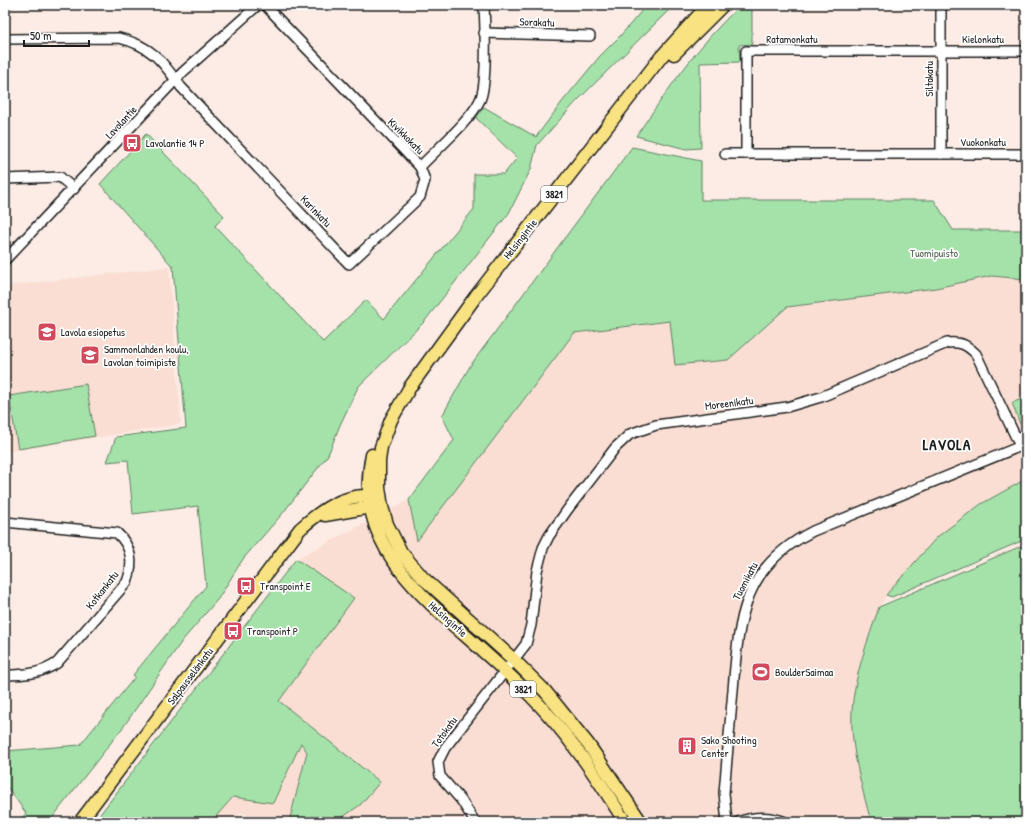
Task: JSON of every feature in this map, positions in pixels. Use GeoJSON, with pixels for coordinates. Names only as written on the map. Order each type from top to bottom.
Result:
{"type":"FeatureCollection","features":[{"type":"Feature","properties":{"kind":"main road","name":"Helsingintie"},"geometry":{"type":"LineString","coordinates":[[626,822],[564,734],[530,695],[424,598],[400,572],[379,537],[374,501],[381,447],[397,406],[476,296],[633,93],[661,57],[708,5]]}},
{"type":"Feature","properties":{"kind":"main road","name":"Helsingintie"},"geometry":{"type":"LineString","coordinates":[[633,93],[723,5]]}},
{"type":"Feature","properties":{"kind":"main road","name":"Helsingintie"},"geometry":{"type":"LineString","coordinates":[[374,501],[393,538],[410,564],[444,598],[514,660],[570,720],[642,822]]}},
{"type":"Feature","properties":{"kind":"main road","name":"Salpausselänkatu"},"geometry":{"type":"LineString","coordinates":[[80,822],[300,529],[328,514],[374,501]]}},
{"type":"Feature","properties":{"kind":"street","name":"Lavolantie"},"geometry":{"type":"LineString","coordinates":[[5,260],[176,80],[258,5]]}},
{"type":"Feature","properties":{"kind":"street","name":"Kivikkokatu"},"geometry":{"type":"LineString","coordinates":[[265,5],[420,166],[472,113],[481,100],[484,82],[484,5]]}},
{"type":"Feature","properties":{"kind":"street","name":"Siltakatu"},"geometry":{"type":"LineString","coordinates":[[940,154],[941,5]]}},
{"type":"Feature","properties":{"kind":"street","name":"Sorakatu"},"geometry":{"type":"LineString","coordinates":[[484,33],[590,36]]}},
{"type":"Feature","properties":{"kind":"street"},"geometry":{"type":"LineString","coordinates":[[5,39],[119,38],[137,42],[150,51],[171,71],[176,80]]}},
{"type":"Feature","properties":{"kind":"street","name":"Ratamonkatu"},"geometry":{"type":"LineString","coordinates":[[746,154],[746,51],[941,51]]}},
{"type":"Feature","properties":{"kind":"street","name":"Kielonkatu"},"geometry":{"type":"LineString","coordinates":[[941,51],[1026,51]]}},
{"type":"Feature","properties":{"kind":"street","name":"Karinkatu"},"geometry":{"type":"LineString","coordinates":[[176,80],[349,264],[420,197],[425,180],[420,166]]}},
{"type":"Feature","properties":{"kind":"street"},"geometry":{"type":"LineString","coordinates":[[725,154],[940,154]]}},
{"type":"Feature","properties":{"kind":"street","name":"Vuokonkatu"},"geometry":{"type":"LineString","coordinates":[[940,154],[1026,154]]}},
{"type":"Feature","properties":{"kind":"street"},"geometry":{"type":"LineString","coordinates":[[5,179],[60,177],[74,189]]}},
{"type":"Feature","properties":{"kind":"street","name":"Moreenikatu"},"geometry":{"type":"LineString","coordinates":[[514,660],[526,644],[530,635],[537,572],[543,548],[549,536],[614,448],[630,434],[656,425],[787,407],[828,394],[947,343],[959,342],[967,344],[976,354],[1023,445]]}},
{"type":"Feature","properties":{"kind":"street","name":"Tuomikatu"},"geometry":{"type":"LineString","coordinates":[[727,822],[724,793],[741,618],[753,588],[769,562],[790,543],[813,531],[1023,445]]}},
{"type":"Feature","properties":{"kind":"street","name":"Kotkankatu"},"geometry":{"type":"LineString","coordinates":[[5,522],[117,533],[129,550],[132,568],[126,582],[57,663],[45,671],[21,675],[5,675]]}},
{"type":"Feature","properties":{"kind":"street","name":"Totokatu"},"geometry":{"type":"LineString","coordinates":[[475,822],[462,800],[440,776],[438,762],[445,748],[514,660]]}},
{"type":"Feature","properties":{"kind":"street"},"geometry":{"type":"LineString","coordinates":[[738,822],[746,819],[762,817],[786,822]]}},
{"type":"Feature","properties":{"kind":"shaded area","name":"Sammonlahden koulu, Lavolan toimipiste"},"geometry":{"type":"Polygon","coordinates":[[[169,267],[181,424],[5,452],[5,286],[169,267]]]}},
{"type":"Feature","properties":{"kind":"shaded area"},"geometry":{"type":"Polygon","coordinates":[[[991,276],[1026,279],[1026,397],[1012,403],[1020,424],[1026,422],[1026,479],[980,504],[887,595],[880,607],[1026,543],[1026,822],[336,822],[360,805],[279,701],[354,598],[296,559],[409,500],[417,540],[574,333],[670,321],[770,320],[787,307],[936,288],[991,276]]]}},
{"type":"Feature","properties":{"kind":"shaded area"},"geometry":{"type":"Polygon","coordinates":[[[301,743],[307,752],[289,822],[256,822],[241,812],[233,822],[211,822],[233,797],[274,802],[301,743]]]}},
{"type":"Feature","properties":{"kind":"green space"},"geometry":{"type":"Polygon","coordinates":[[[644,5],[674,5],[577,101],[537,145],[531,169],[509,213],[424,322],[358,387],[328,455],[283,513],[243,559],[218,599],[182,641],[124,726],[49,822],[19,822],[26,813],[5,784],[5,751],[80,745],[135,677],[133,675],[206,586],[198,506],[133,514],[128,460],[107,462],[116,437],[186,428],[173,267],[100,184],[146,134],[224,216],[215,226],[323,342],[366,300],[384,319],[474,209],[474,174],[504,174],[517,158],[476,118],[484,107],[536,137],[562,102],[600,56],[621,35],[644,8],[644,5]]]}},
{"type":"Feature","properties":{"kind":"green space"},"geometry":{"type":"Polygon","coordinates":[[[741,5],[752,5],[752,44],[739,45],[740,62],[700,63],[701,148],[686,149],[636,136],[698,51],[726,19],[741,5]]]}},
{"type":"Feature","properties":{"kind":"green space","name":"Tuomipuisto"},"geometry":{"type":"Polygon","coordinates":[[[632,147],[701,161],[701,200],[934,200],[953,230],[1026,230],[1026,279],[991,276],[936,288],[787,307],[728,360],[675,365],[670,321],[574,333],[417,541],[409,500],[454,440],[442,416],[470,366],[632,147]]]}},
{"type":"Feature","properties":{"kind":"green space"},"geometry":{"type":"Polygon","coordinates":[[[86,384],[95,436],[18,449],[9,396],[86,384]]]}},
{"type":"Feature","properties":{"kind":"green space"},"geometry":{"type":"Polygon","coordinates":[[[1026,397],[1026,422],[1020,424],[1012,403],[1026,397]]]}},
{"type":"Feature","properties":{"kind":"green space"},"geometry":{"type":"Polygon","coordinates":[[[1026,479],[1026,539],[892,597],[886,595],[937,537],[981,504],[1026,479]]]}},
{"type":"Feature","properties":{"kind":"green space"},"geometry":{"type":"Polygon","coordinates":[[[1026,544],[1026,822],[871,822],[855,753],[852,711],[853,698],[859,671],[879,607],[1026,544]]]}},
{"type":"Feature","properties":{"kind":"green space"},"geometry":{"type":"Polygon","coordinates":[[[296,559],[354,598],[279,701],[380,782],[360,805],[336,822],[289,822],[307,752],[301,743],[273,803],[233,797],[211,822],[94,822],[296,559]]]}},
{"type":"Feature","properties":{"kind":"place","name":"Lavolantie 14 P"},"geometry":{"type":"Point","coordinates":[132,143]}},
{"type":"Feature","properties":{"kind":"place","name":"Lavola esiopetus"},"geometry":{"type":"Point","coordinates":[47,332]}},
{"type":"Feature","properties":{"kind":"place","name":"Sammonlahden koulu, Lavolan toimipiste"},"geometry":{"type":"Point","coordinates":[90,355]}},
{"type":"Feature","properties":{"kind":"place","name":"Transpoint E"},"geometry":{"type":"Point","coordinates":[246,586]}},
{"type":"Feature","properties":{"kind":"place","name":"Transpoint P"},"geometry":{"type":"Point","coordinates":[233,631]}},
{"type":"Feature","properties":{"kind":"place","name":"BoulderSaimaa"},"geometry":{"type":"Point","coordinates":[761,672]}},
{"type":"Feature","properties":{"kind":"place","name":"Sako Shooting Center"},"geometry":{"type":"Point","coordinates":[687,746]}},
{"type":"Feature","properties":{"kind":"district","name":"LAVOLA"},"geometry":{"type":"Point","coordinates":[947,445]}}]}
